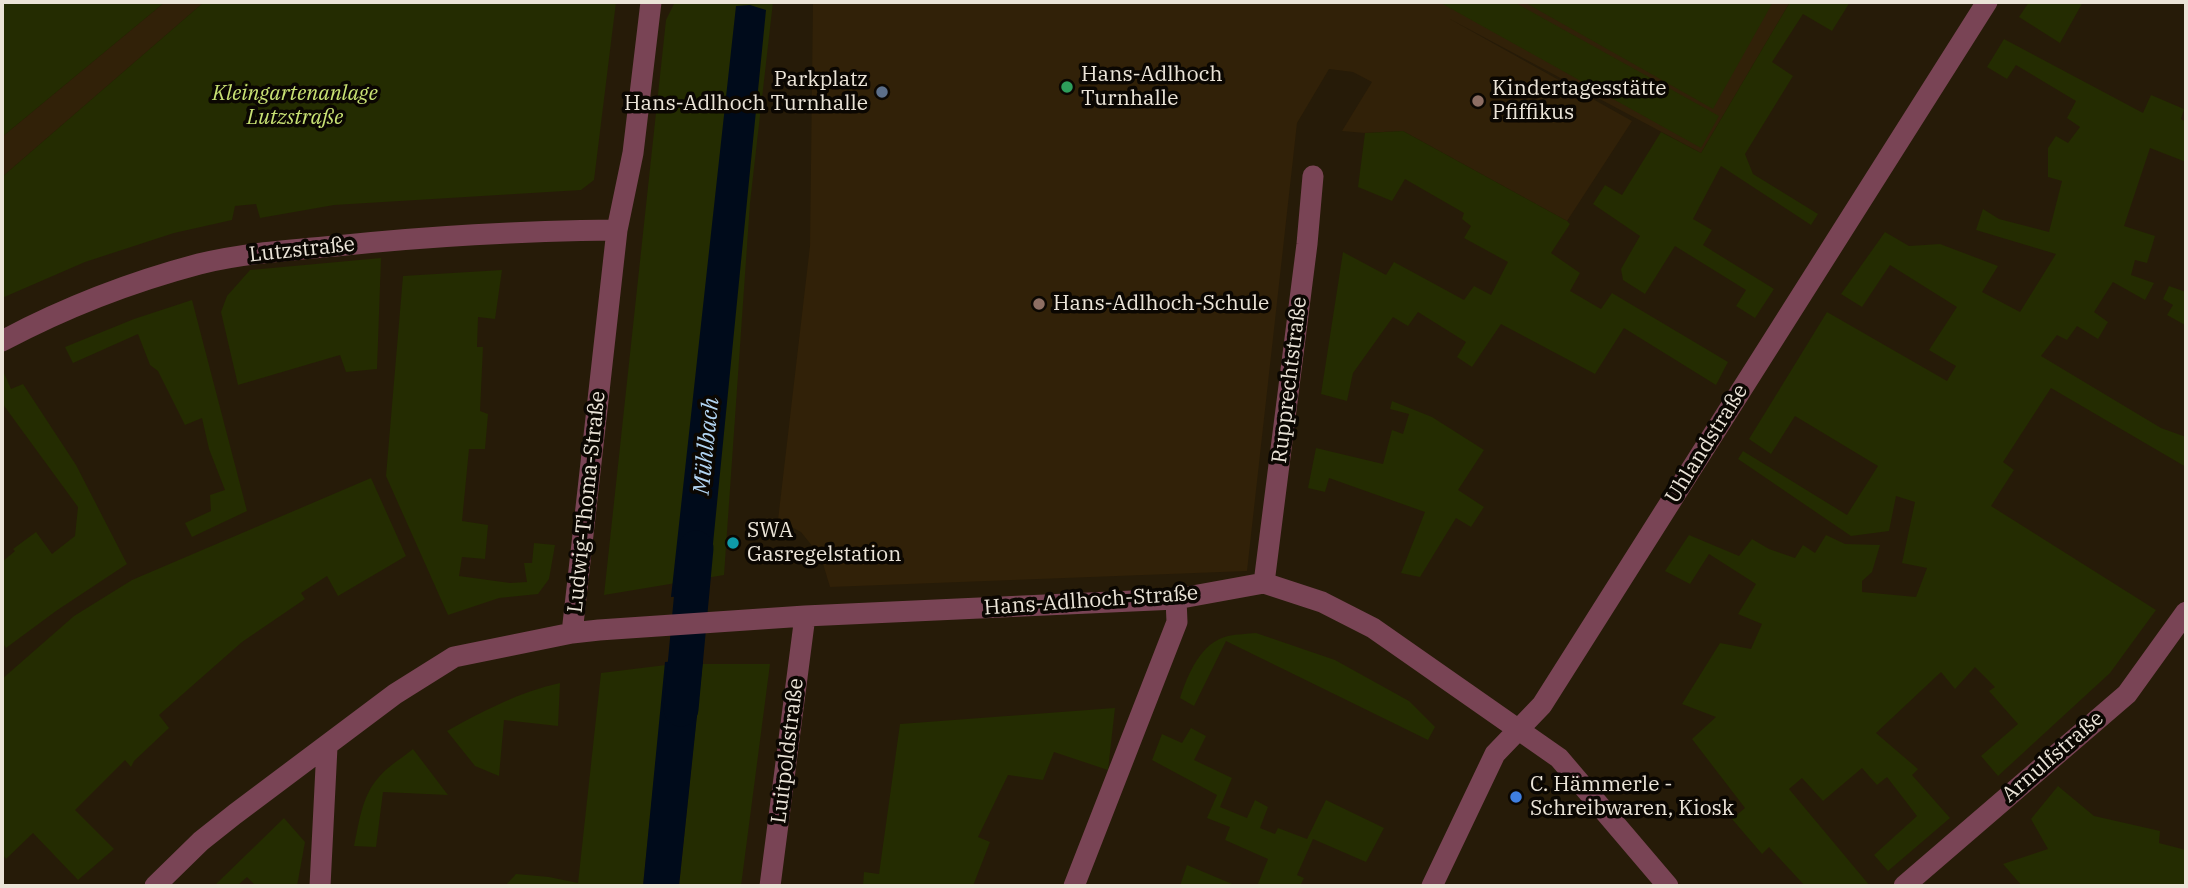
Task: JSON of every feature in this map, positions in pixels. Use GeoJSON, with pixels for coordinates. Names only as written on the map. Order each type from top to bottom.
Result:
{"type":"FeatureCollection","features":[{"type":"Feature","properties":{"kind":"street","name":"Ludwig-Thoma-Straße"},"geometry":{"type":"LineString","coordinates":[[155,886],[201,841],[235,814],[395,694],[454,657],[572,633],[617,230],[633,152],[651,2]]}},
{"type":"Feature","properties":{"kind":"street","name":"Uhlandstraße"},"geometry":{"type":"LineString","coordinates":[[1432,886],[1496,754],[1542,705],[1987,2]]}},
{"type":"Feature","properties":{"kind":"street","name":"Rupprechtstraße"},"geometry":{"type":"LineString","coordinates":[[1264,583],[1307,244],[1313,176]]}},
{"type":"Feature","properties":{"kind":"street","name":"Lutzstraße"},"geometry":{"type":"LineString","coordinates":[[2,341],[126,286],[201,264],[250,254],[472,233],[617,230]]}},
{"type":"Feature","properties":{"kind":"street","name":"Hans-Adlhoch-Straße"},"geometry":{"type":"LineString","coordinates":[[572,633],[806,616],[1176,599],[1264,583],[1322,602],[1373,628],[1559,758],[1668,886]]}},
{"type":"Feature","properties":{"kind":"street"},"geometry":{"type":"LineString","coordinates":[[1074,886],[1177,622],[1176,599]]}},
{"type":"Feature","properties":{"kind":"street","name":"Arnulfstraße"},"geometry":{"type":"LineString","coordinates":[[1904,886],[2127,694],[2186,612]]}},
{"type":"Feature","properties":{"kind":"street","name":"Luitpoldstraße"},"geometry":{"type":"LineString","coordinates":[[770,886],[806,616]]}},
{"type":"Feature","properties":{"kind":"street"},"geometry":{"type":"LineString","coordinates":[[320,886],[327,747]]}},
{"type":"Feature","properties":{"kind":"shaded area"},"geometry":{"type":"Polygon","coordinates":[[[165,2],[204,2],[2,177],[2,137],[165,2]]]}},
{"type":"Feature","properties":{"kind":"shaded area","name":"Hans-Adlhoch-Schule"},"geometry":{"type":"Polygon","coordinates":[[[813,2],[1790,2],[1701,153],[1448,18],[1632,121],[1567,221],[1403,131],[1342,131],[1372,82],[1353,72],[1329,69],[1297,123],[1247,571],[830,587],[821,557],[801,532],[778,520],[810,246],[813,2]]]}},
{"type":"Feature","properties":{"kind":"green space"},"geometry":{"type":"Polygon","coordinates":[[[2,2],[165,2],[2,137],[2,2]]]}},
{"type":"Feature","properties":{"kind":"green space","name":"Kleingartenanlage Lutzstraße"},"geometry":{"type":"Polygon","coordinates":[[[204,2],[616,2],[594,180],[581,190],[334,205],[260,218],[256,204],[235,206],[232,220],[174,233],[85,262],[2,298],[2,177],[204,2]]]}},
{"type":"Feature","properties":{"kind":"green space"},"geometry":{"type":"Polygon","coordinates":[[[675,2],[773,2],[750,203],[724,575],[604,595],[666,20],[675,2]]]}},
{"type":"Feature","properties":{"kind":"green space"},"geometry":{"type":"Polygon","coordinates":[[[1439,2],[1514,2],[1719,116],[1701,148],[1439,2]]]}},
{"type":"Feature","properties":{"kind":"green space"},"geometry":{"type":"Polygon","coordinates":[[[1524,2],[1773,2],[1713,109],[1524,2]]]}},
{"type":"Feature","properties":{"kind":"green space"},"geometry":{"type":"Polygon","coordinates":[[[1790,2],[1850,2],[1832,31],[1803,14],[1772,62],[1793,76],[1745,154],[1753,174],[1818,214],[1811,225],[1721,166],[1693,219],[1712,230],[1703,245],[1774,289],[1755,318],[1736,306],[1746,290],[1675,246],[1645,294],[1623,280],[1621,269],[1640,236],[1593,204],[1605,185],[1622,195],[1661,132],[1701,153],[1790,2]]]}},
{"type":"Feature","properties":{"kind":"green space"},"geometry":{"type":"Polygon","coordinates":[[[2029,2],[2083,2],[2060,43],[2019,17],[2029,2]]]}},
{"type":"Feature","properties":{"kind":"green space"},"geometry":{"type":"Polygon","coordinates":[[[2004,39],[2143,113],[2151,95],[2184,109],[2181,119],[2186,122],[2186,162],[2150,148],[2124,226],[2155,236],[2147,263],[2135,260],[2131,275],[2154,283],[2145,300],[2113,282],[2094,312],[2108,322],[2098,339],[2077,326],[2067,340],[2057,335],[2041,356],[2161,428],[2186,437],[2186,467],[2051,388],[2003,462],[2014,470],[1991,506],[2156,610],[2110,673],[1998,776],[1981,756],[2018,724],[1989,691],[1995,687],[1975,667],[1955,689],[1941,672],[1876,733],[1918,769],[1912,775],[1950,818],[1888,871],[1874,855],[1917,816],[1887,777],[1877,785],[1862,768],[1823,801],[1802,778],[1789,789],[1870,886],[1805,886],[1769,847],[1762,854],[1732,819],[1745,808],[1692,739],[1716,717],[1682,704],[1720,643],[1751,649],[1762,624],[1738,614],[1756,584],[1709,554],[1690,584],[1665,571],[1689,535],[1739,556],[1752,539],[1769,549],[1795,558],[1803,545],[1815,553],[1826,535],[1845,544],[1880,545],[1872,572],[1862,581],[1862,592],[1916,597],[1927,568],[1902,563],[1915,502],[1896,496],[1889,531],[1851,536],[1738,459],[1743,451],[1847,515],[1878,466],[1795,416],[1771,454],[1749,439],[1827,312],[1947,381],[1956,366],[1929,350],[1957,307],[1890,265],[1862,307],[1841,294],[1885,232],[1909,246],[1940,244],[1998,266],[1982,292],[2020,312],[2056,254],[1976,230],[1983,209],[1999,219],[2049,232],[2062,181],[2048,177],[2048,148],[2056,136],[2068,143],[2080,127],[2067,118],[2076,101],[2016,65],[2007,79],[1987,67],[2004,39]]]}},
{"type":"Feature","properties":{"kind":"green space"},"geometry":{"type":"Polygon","coordinates":[[[1403,131],[1567,221],[1570,224],[1551,253],[1580,273],[1570,291],[1601,309],[1612,293],[1728,362],[1716,385],[1624,328],[1595,374],[1501,324],[1472,367],[1457,357],[1466,342],[1418,312],[1408,326],[1393,317],[1353,373],[1347,401],[1321,394],[1343,252],[1386,275],[1394,262],[1464,300],[1474,286],[1491,295],[1508,262],[1464,238],[1471,226],[1462,219],[1464,213],[1405,179],[1392,201],[1358,187],[1365,133],[1403,131]]]}},
{"type":"Feature","properties":{"kind":"green space"},"geometry":{"type":"Polygon","coordinates":[[[381,258],[377,369],[346,372],[340,355],[238,385],[221,312],[227,296],[250,270],[381,258]]]}},
{"type":"Feature","properties":{"kind":"green space"},"geometry":{"type":"Polygon","coordinates":[[[502,270],[495,319],[478,317],[477,347],[483,347],[480,411],[488,414],[485,449],[469,449],[462,521],[488,525],[485,559],[462,557],[459,576],[510,583],[527,582],[524,563],[532,563],[534,543],[555,545],[549,579],[538,594],[499,598],[448,615],[386,476],[403,276],[502,270]]]}},
{"type":"Feature","properties":{"kind":"green space"},"geometry":{"type":"Polygon","coordinates":[[[2169,286],[2186,292],[2185,325],[2167,315],[2173,305],[2163,299],[2169,286]]]}},
{"type":"Feature","properties":{"kind":"green space"},"geometry":{"type":"Polygon","coordinates":[[[192,300],[247,511],[192,537],[185,523],[211,511],[210,495],[225,490],[209,449],[202,418],[185,425],[158,371],[150,365],[138,334],[73,363],[65,347],[134,319],[192,300]]]}},
{"type":"Feature","properties":{"kind":"green space"},"geometry":{"type":"Polygon","coordinates":[[[4,373],[11,389],[23,384],[76,465],[127,564],[6,648],[2,642],[2,562],[15,551],[13,549],[36,532],[52,554],[75,536],[78,507],[2,403],[4,373]]]}},
{"type":"Feature","properties":{"kind":"green space"},"geometry":{"type":"Polygon","coordinates":[[[1392,401],[1432,417],[1484,450],[1458,490],[1484,507],[1471,527],[1456,518],[1420,577],[1401,573],[1425,512],[1329,478],[1325,492],[1308,488],[1316,448],[1383,464],[1392,430],[1403,434],[1409,414],[1390,409],[1392,401]]]}},
{"type":"Feature","properties":{"kind":"green space"},"geometry":{"type":"Polygon","coordinates":[[[371,478],[406,556],[338,596],[327,576],[301,593],[305,599],[242,642],[159,715],[169,728],[131,767],[125,760],[75,810],[114,849],[78,880],[33,833],[6,859],[2,854],[2,679],[74,616],[132,580],[371,478]]]}},
{"type":"Feature","properties":{"kind":"green space"},"geometry":{"type":"Polygon","coordinates":[[[1256,633],[1335,660],[1409,701],[1435,727],[1428,740],[1226,641],[1194,706],[1180,698],[1197,660],[1210,645],[1228,636],[1256,633]]]}},
{"type":"Feature","properties":{"kind":"green space"},"geometry":{"type":"Polygon","coordinates":[[[702,664],[770,664],[741,886],[679,886],[702,664]]]}},
{"type":"Feature","properties":{"kind":"green space"},"geometry":{"type":"Polygon","coordinates":[[[666,665],[643,886],[505,886],[516,874],[578,883],[601,673],[666,665]]]}},
{"type":"Feature","properties":{"kind":"green space"},"geometry":{"type":"Polygon","coordinates":[[[560,683],[558,726],[504,720],[499,776],[475,766],[447,731],[516,697],[560,683]]]}},
{"type":"Feature","properties":{"kind":"green space"},"geometry":{"type":"Polygon","coordinates":[[[1115,708],[1108,770],[1054,752],[1043,780],[1008,775],[978,837],[990,842],[973,886],[863,886],[864,872],[879,874],[900,724],[1115,708]]]}},
{"type":"Feature","properties":{"kind":"green space"},"geometry":{"type":"Polygon","coordinates":[[[1191,728],[1206,736],[1194,760],[1232,778],[1220,807],[1247,818],[1255,800],[1268,807],[1260,828],[1275,834],[1278,828],[1307,839],[1326,800],[1384,828],[1366,862],[1313,839],[1297,875],[1304,878],[1300,886],[1257,886],[1268,859],[1225,840],[1230,827],[1207,818],[1217,795],[1152,760],[1162,734],[1182,743],[1191,728]]]}},
{"type":"Feature","properties":{"kind":"green space"},"geometry":{"type":"Polygon","coordinates":[[[413,749],[448,795],[383,792],[376,847],[354,846],[362,810],[373,784],[413,749]]]}},
{"type":"Feature","properties":{"kind":"green space"},"geometry":{"type":"Polygon","coordinates":[[[2058,786],[2094,816],[2160,831],[2159,843],[2186,850],[2186,886],[2022,886],[2003,864],[2048,849],[2031,819],[2058,786]]]}},
{"type":"Feature","properties":{"kind":"green space"},"geometry":{"type":"Polygon","coordinates":[[[284,818],[305,842],[297,886],[256,886],[247,877],[237,886],[214,886],[284,818]]]}},
{"type":"Feature","properties":{"kind":"green space"},"geometry":{"type":"Polygon","coordinates":[[[1187,865],[1237,886],[1180,886],[1187,865]]]}},
{"type":"Feature","properties":{"kind":"water"},"geometry":{"type":"Polygon","coordinates":[[[750,5],[766,10],[708,594],[671,597],[736,6],[750,5]]]}},
{"type":"Feature","properties":{"kind":"water"},"geometry":{"type":"Polygon","coordinates":[[[703,659],[679,886],[643,886],[665,662],[703,659]]]}},
{"type":"Feature","properties":{"kind":"waterway","name":"Mühlbach"},"geometry":{"type":"LineString","coordinates":[[681,709],[696,548]]}},
{"type":"Feature","properties":{"kind":"place","name":"Hans-Adlhoch Turnhalle"},"geometry":{"type":"Point","coordinates":[1067,87]}},
{"type":"Feature","properties":{"kind":"place","name":"Parkplatz Hans-Adlhoch Turnhalle"},"geometry":{"type":"Point","coordinates":[882,92]}},
{"type":"Feature","properties":{"kind":"place","name":"Kindertagesstätte Pfiffikus"},"geometry":{"type":"Point","coordinates":[1478,101]}},
{"type":"Feature","properties":{"kind":"place","name":"Hans-Adlhoch-Schule"},"geometry":{"type":"Point","coordinates":[1039,304]}},
{"type":"Feature","properties":{"kind":"place","name":"SWA Gasregelstation"},"geometry":{"type":"Point","coordinates":[733,543]}},
{"type":"Feature","properties":{"kind":"place","name":"C. Hämmerle - Schreibwaren, Kiosk"},"geometry":{"type":"Point","coordinates":[1516,797]}}]}
